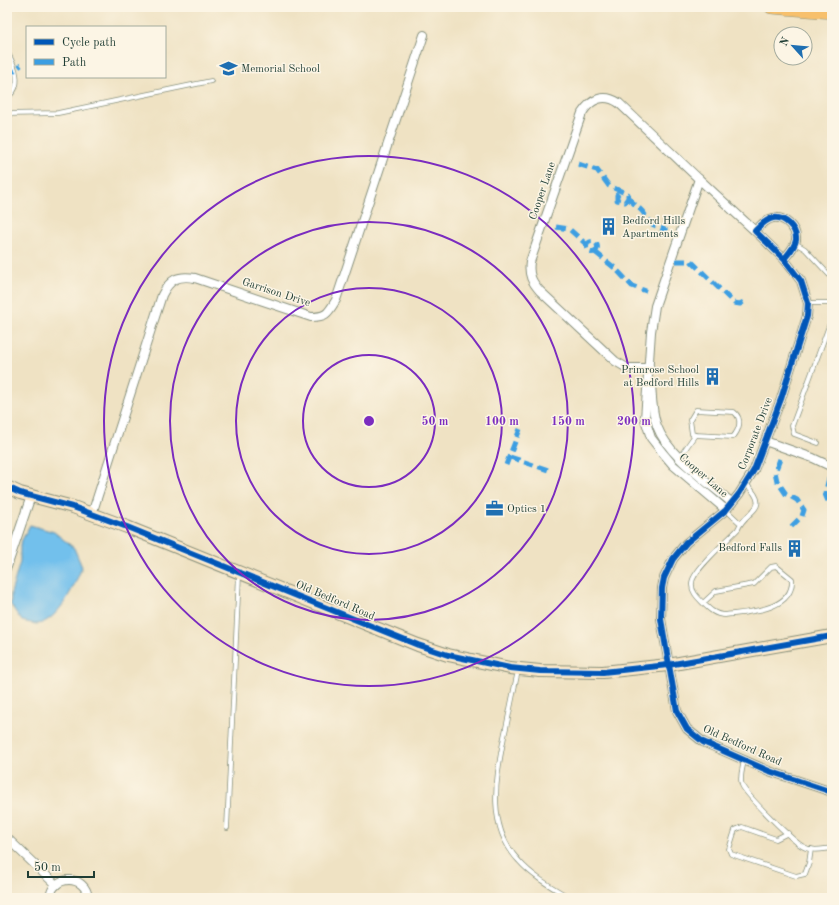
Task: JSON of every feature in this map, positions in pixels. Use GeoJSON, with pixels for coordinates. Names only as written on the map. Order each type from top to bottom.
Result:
{"type":"FeatureCollection","features":[{"type":"Feature","properties":{"kind":"main road"},"geometry":{"type":"LineString","coordinates":[[771,7],[832,12]]}},
{"type":"Feature","properties":{"kind":"street","name":"Garrison Drive"},"geometry":{"type":"LineString","coordinates":[[92,514],[162,295],[174,278],[185,276],[195,278],[311,317],[323,317],[329,312],[336,300],[424,35]]}},
{"type":"Feature","properties":{"kind":"street","name":"Cooper Lane"},"geometry":{"type":"LineString","coordinates":[[650,368],[627,368],[615,360],[540,291],[531,278],[529,271],[530,262],[582,113],[587,106],[596,99],[608,97],[619,103],[755,231]]}},
{"type":"Feature","properties":{"kind":"street","name":"Cooper Lane"},"geometry":{"type":"LineString","coordinates":[[699,179],[655,306],[651,332],[650,368],[644,409],[646,424],[651,438],[673,465],[726,510]]}},
{"type":"Feature","properties":{"kind":"street"},"geometry":{"type":"LineString","coordinates":[[755,231],[768,220],[774,218],[781,219],[792,227],[795,233],[795,242],[784,259]]}},
{"type":"Feature","properties":{"kind":"street","name":"Corporate Drive"},"geometry":{"type":"LineString","coordinates":[[668,665],[661,619],[660,599],[664,578],[673,559],[679,551],[726,510],[746,484],[754,470],[801,339],[807,316],[808,303],[801,280],[784,259],[755,231]]}},
{"type":"Feature","properties":{"kind":"street","name":"Cooper Lane"},"geometry":{"type":"LineString","coordinates":[[650,368],[656,425],[664,440],[679,458],[732,503]]}},
{"type":"Feature","properties":{"kind":"street"},"geometry":{"type":"LineString","coordinates":[[765,441],[813,458],[832,467]]}},
{"type":"Feature","properties":{"kind":"street","name":"Old Bedford Road"},"geometry":{"type":"LineString","coordinates":[[7,487],[31,496],[92,514],[418,645],[448,655],[518,669],[540,671],[603,672],[668,665],[832,636]]}},
{"type":"Feature","properties":{"kind":"street"},"geometry":{"type":"LineString","coordinates":[[7,567],[31,496]]}},
{"type":"Feature","properties":{"kind":"street","name":"Old Bedford Road"},"geometry":{"type":"LineString","coordinates":[[668,665],[677,711],[687,729],[703,742],[798,782],[832,792]]}},
{"type":"Feature","properties":{"kind":"street"},"geometry":{"type":"LineString","coordinates":[[7,838],[56,885]]}},
{"type":"Feature","properties":{"kind":"street"},"geometry":{"type":"LineString","coordinates":[[50,898],[52,889],[65,880],[75,880],[84,886],[88,898]]}},
{"type":"Feature","properties":{"kind":"lane"},"geometry":{"type":"LineString","coordinates":[[7,52],[14,66],[16,85],[14,91],[7,97]]}},
{"type":"Feature","properties":{"kind":"lane"},"geometry":{"type":"LineString","coordinates":[[7,114],[58,113],[211,81]]}},
{"type":"Feature","properties":{"kind":"lane"},"geometry":{"type":"LineString","coordinates":[[795,242],[806,248],[832,278]]}},
{"type":"Feature","properties":{"kind":"lane"},"geometry":{"type":"LineString","coordinates":[[808,303],[832,303]]}},
{"type":"Feature","properties":{"kind":"lane"},"geometry":{"type":"LineString","coordinates":[[818,443],[794,434],[792,426],[829,326]]}},
{"type":"Feature","properties":{"kind":"lane"},"geometry":{"type":"LineString","coordinates":[[696,410],[734,412],[739,418],[739,427],[732,437],[695,436],[692,434],[690,420],[696,410]]}},
{"type":"Feature","properties":{"kind":"lane"},"geometry":{"type":"LineString","coordinates":[[679,458],[695,436]]}},
{"type":"Feature","properties":{"kind":"lane"},"geometry":{"type":"LineString","coordinates":[[703,604],[716,591],[754,584],[771,567],[776,566],[792,579],[791,589],[781,601],[770,608],[719,615],[703,604],[693,591],[693,577],[738,529],[740,523],[750,516],[757,504],[756,494],[746,484]]}},
{"type":"Feature","properties":{"kind":"lane"},"geometry":{"type":"LineString","coordinates":[[726,510],[740,523]]}},
{"type":"Feature","properties":{"kind":"lane"},"geometry":{"type":"LineString","coordinates":[[227,828],[239,572]]}},
{"type":"Feature","properties":{"kind":"lane"},"geometry":{"type":"LineString","coordinates":[[518,669],[496,782],[497,815],[504,838],[517,860],[535,876],[570,898]]}},
{"type":"Feature","properties":{"kind":"lane"},"geometry":{"type":"LineString","coordinates":[[745,760],[741,771],[741,784],[758,804],[802,846],[816,850],[832,848]]}},
{"type":"Feature","properties":{"kind":"lane"},"geometry":{"type":"LineString","coordinates":[[788,833],[776,839],[742,827],[735,830],[729,849],[731,854],[796,876],[805,874],[809,863],[811,849]]}},
{"type":"Feature","properties":{"kind":"water"},"geometry":{"type":"Polygon","coordinates":[[[30,525],[54,532],[74,548],[82,567],[71,592],[59,609],[46,621],[38,624],[22,621],[11,605],[11,593],[20,562],[20,544],[30,525]]]}},
{"type":"Feature","properties":{"kind":"marked path"},"geometry":{"type":"LineString","coordinates":[[7,76],[21,65]]}},
{"type":"Feature","properties":{"kind":"marked path"},"geometry":{"type":"LineString","coordinates":[[578,164],[597,170],[609,186],[628,194],[628,198],[625,202],[617,200],[617,195],[620,192]]}},
{"type":"Feature","properties":{"kind":"marked path"},"geometry":{"type":"LineString","coordinates":[[628,198],[642,211],[652,224],[667,231]]}},
{"type":"Feature","properties":{"kind":"marked path"},"geometry":{"type":"LineString","coordinates":[[556,227],[569,229],[587,245]]}},
{"type":"Feature","properties":{"kind":"marked path"},"geometry":{"type":"LineString","coordinates":[[590,242],[594,242],[596,243],[597,247],[596,251],[590,252],[587,249],[587,245],[590,242]]}},
{"type":"Feature","properties":{"kind":"marked path"},"geometry":{"type":"LineString","coordinates":[[595,252],[616,269],[632,286],[646,291]]}},
{"type":"Feature","properties":{"kind":"marked path"},"geometry":{"type":"LineString","coordinates":[[676,261],[691,261],[734,303],[740,304],[745,301]]}},
{"type":"Feature","properties":{"kind":"marked path"},"geometry":{"type":"LineString","coordinates":[[506,465],[520,429]]}},
{"type":"Feature","properties":{"kind":"marked path"},"geometry":{"type":"LineString","coordinates":[[510,457],[548,470]]}},
{"type":"Feature","properties":{"kind":"marked path"},"geometry":{"type":"LineString","coordinates":[[780,459],[775,472],[777,481],[786,494],[797,500],[804,510],[802,516],[790,528]]}},
{"type":"Feature","properties":{"kind":"marked path"},"geometry":{"type":"LineString","coordinates":[[828,501],[825,494],[829,478]]}},
{"type":"Feature","properties":{"kind":"cycle path"},"geometry":{"type":"LineString","coordinates":[[784,259],[792,250],[796,236],[789,224],[781,219],[773,218],[763,223],[755,231],[784,259],[801,281],[808,303],[807,316],[781,399],[754,470],[739,494],[726,510],[686,543],[673,559],[664,578],[662,588],[661,619],[677,711],[687,729],[703,742],[769,771],[832,792]]}},
{"type":"Feature","properties":{"kind":"cycle path"},"geometry":{"type":"LineString","coordinates":[[7,487],[20,493],[73,507],[127,527],[418,645],[448,655],[510,668],[540,671],[603,672],[668,665],[832,636]]}},
{"type":"Feature","properties":{"kind":"place","name":"Memorial School"},"geometry":{"type":"Point","coordinates":[228,69]}},
{"type":"Feature","properties":{"kind":"place","name":"Bedford Hills Apartments"},"geometry":{"type":"Point","coordinates":[609,227]}},
{"type":"Feature","properties":{"kind":"place","name":"Primrose School at Bedford Hills"},"geometry":{"type":"Point","coordinates":[712,376]}},
{"type":"Feature","properties":{"kind":"place","name":"Optics 1"},"geometry":{"type":"Point","coordinates":[494,509]}},
{"type":"Feature","properties":{"kind":"place","name":"Bedford Falls"},"geometry":{"type":"Point","coordinates":[795,548]}}]}
